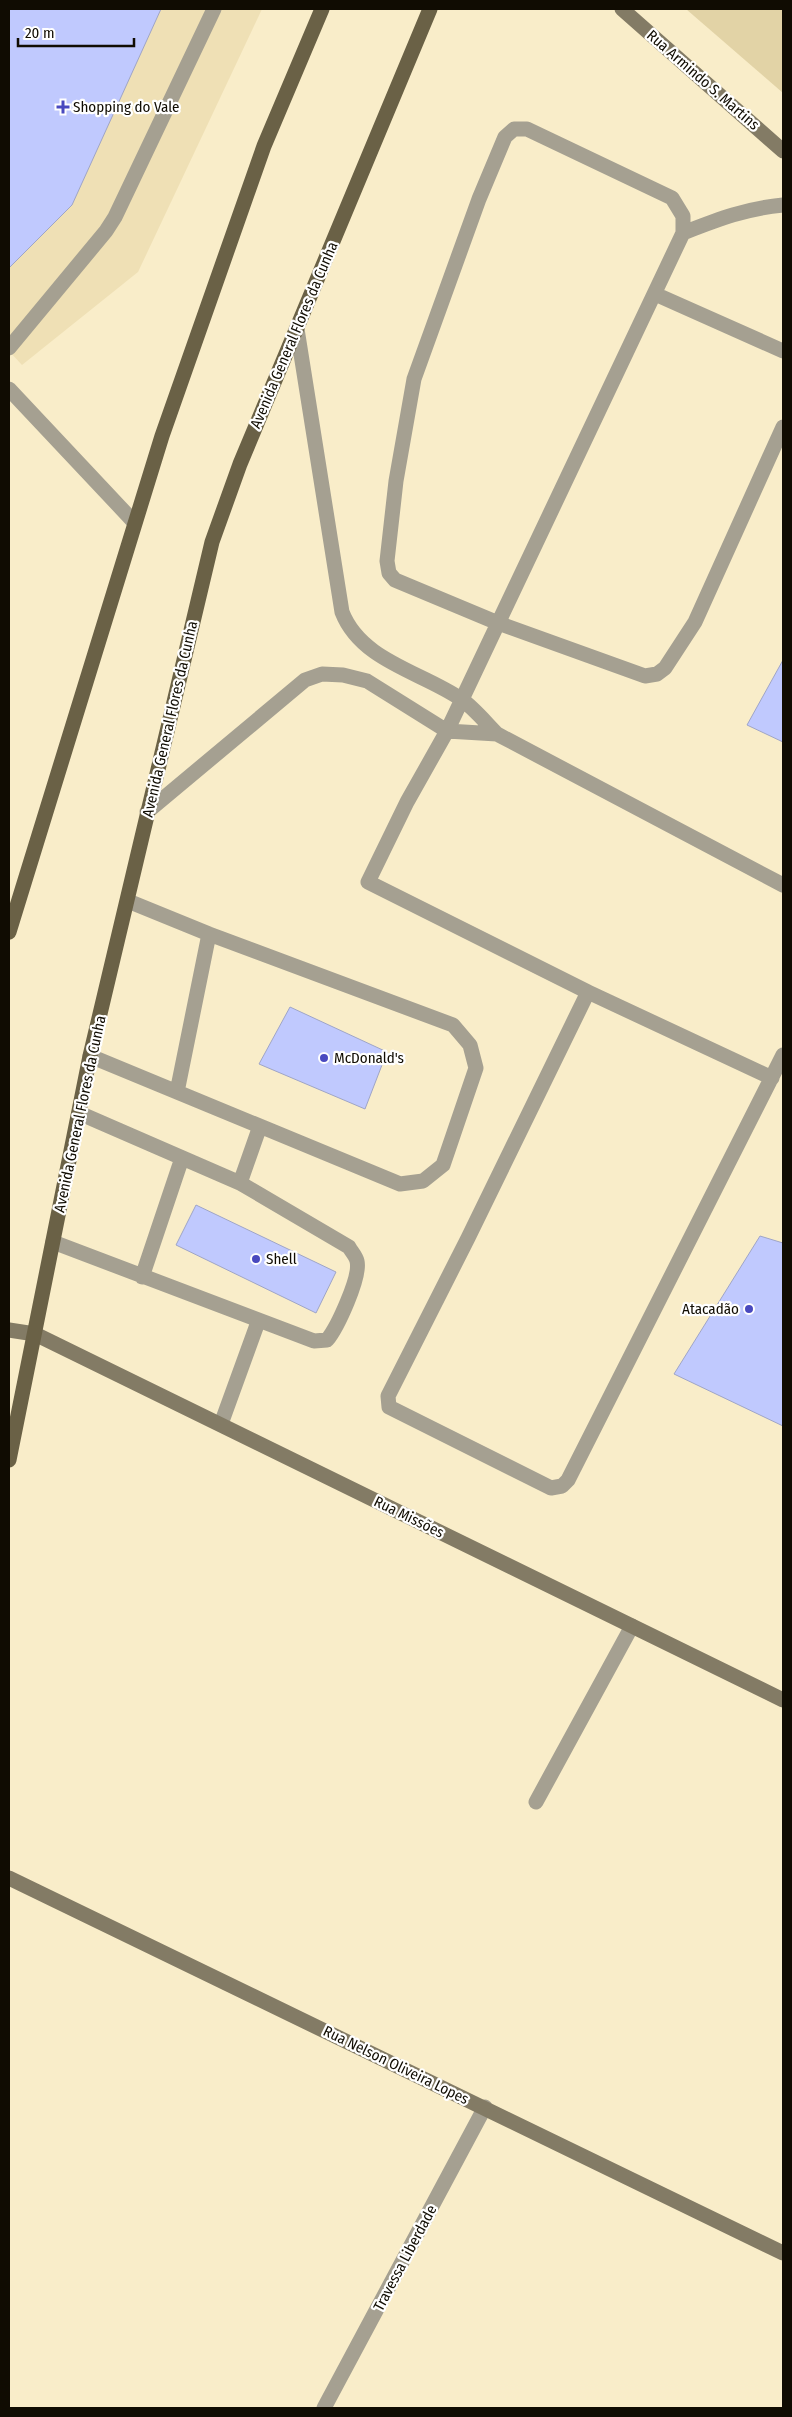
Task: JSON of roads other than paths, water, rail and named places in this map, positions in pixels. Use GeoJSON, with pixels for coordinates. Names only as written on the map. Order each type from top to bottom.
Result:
{"type":"FeatureCollection","features":[{"type":"Feature","properties":{"kind":"main road"},"geometry":{"type":"LineString","coordinates":[[9,932],[134,522],[264,146],[322,9]]}},
{"type":"Feature","properties":{"kind":"main road","name":"Avenida General Flores da Cunha"},"geometry":{"type":"LineString","coordinates":[[9,1460],[90,1056],[212,542],[240,464],[430,9]]}},
{"type":"Feature","properties":{"kind":"street"},"geometry":{"type":"LineString","coordinates":[[9,348],[115,218],[214,9]]}},
{"type":"Feature","properties":{"kind":"street","name":"Rua Armindo S. Martins"},"geometry":{"type":"LineString","coordinates":[[622,9],[783,151]]}},
{"type":"Feature","properties":{"kind":"street"},"geometry":{"type":"LineString","coordinates":[[772,1078],[588,992],[368,882],[407,802],[447,731],[498,623],[655,294],[683,234],[683,216],[672,198],[527,129],[514,130],[505,137],[479,199],[414,380],[396,481],[387,561],[389,574],[395,580],[498,623],[645,676],[657,674],[665,668],[695,622],[783,427]]}},
{"type":"Feature","properties":{"kind":"street"},"geometry":{"type":"LineString","coordinates":[[683,234],[730,214],[753,208],[783,205]]}},
{"type":"Feature","properties":{"kind":"street"},"geometry":{"type":"LineString","coordinates":[[655,294],[783,351]]}},
{"type":"Feature","properties":{"kind":"street"},"geometry":{"type":"LineString","coordinates":[[296,329],[342,612],[356,638],[380,654],[462,699],[497,734],[783,885]]}},
{"type":"Feature","properties":{"kind":"street"},"geometry":{"type":"LineString","coordinates":[[9,389],[134,522]]}},
{"type":"Feature","properties":{"kind":"street"},"geometry":{"type":"LineString","coordinates":[[147,812],[305,680],[322,674],[343,674],[367,681],[447,731],[497,734]]}},
{"type":"Feature","properties":{"kind":"street"},"geometry":{"type":"LineString","coordinates":[[90,1056],[400,1184],[423,1181],[443,1166],[476,1068],[470,1045],[453,1025],[209,934],[128,901]]}},
{"type":"Feature","properties":{"kind":"street"},"geometry":{"type":"LineString","coordinates":[[177,1092],[209,934]]}},
{"type":"Feature","properties":{"kind":"street"},"geometry":{"type":"LineString","coordinates":[[588,992],[468,1238],[388,1396],[387,1402],[389,1407],[551,1488],[562,1486],[568,1480],[783,1054]]}},
{"type":"Feature","properties":{"kind":"street"},"geometry":{"type":"LineString","coordinates":[[53,1242],[258,1322],[314,1341],[327,1340],[334,1331],[356,1276],[357,1261],[349,1247],[240,1183],[79,1113]]}},
{"type":"Feature","properties":{"kind":"street"},"geometry":{"type":"LineString","coordinates":[[240,1183],[260,1126]]}},
{"type":"Feature","properties":{"kind":"street"},"geometry":{"type":"LineString","coordinates":[[142,1277],[182,1158]]}},
{"type":"Feature","properties":{"kind":"street"},"geometry":{"type":"LineString","coordinates":[[221,1424],[258,1322]]}},
{"type":"Feature","properties":{"kind":"street","name":"Rua Missões"},"geometry":{"type":"LineString","coordinates":[[9,1330],[35,1334],[783,1700]]}},
{"type":"Feature","properties":{"kind":"street"},"geometry":{"type":"LineString","coordinates":[[536,1802],[632,1626]]}},
{"type":"Feature","properties":{"kind":"street","name":"Rua Nelson Oliveira Lopes"},"geometry":{"type":"LineString","coordinates":[[9,1878],[783,2253]]}},
{"type":"Feature","properties":{"kind":"street","name":"Travessa Liberdade"},"geometry":{"type":"LineString","coordinates":[[324,2408],[485,2107]]}},
{"type":"Feature","properties":{"kind":"place","name":"Shopping do Vale"},"geometry":{"type":"Point","coordinates":[63,107]}},
{"type":"Feature","properties":{"kind":"place","name":"McDonald's"},"geometry":{"type":"Point","coordinates":[324,1058]}},
{"type":"Feature","properties":{"kind":"place","name":"Shell"},"geometry":{"type":"Point","coordinates":[256,1259]}},
{"type":"Feature","properties":{"kind":"place","name":"Atacadão"},"geometry":{"type":"Point","coordinates":[749,1309]}}]}
